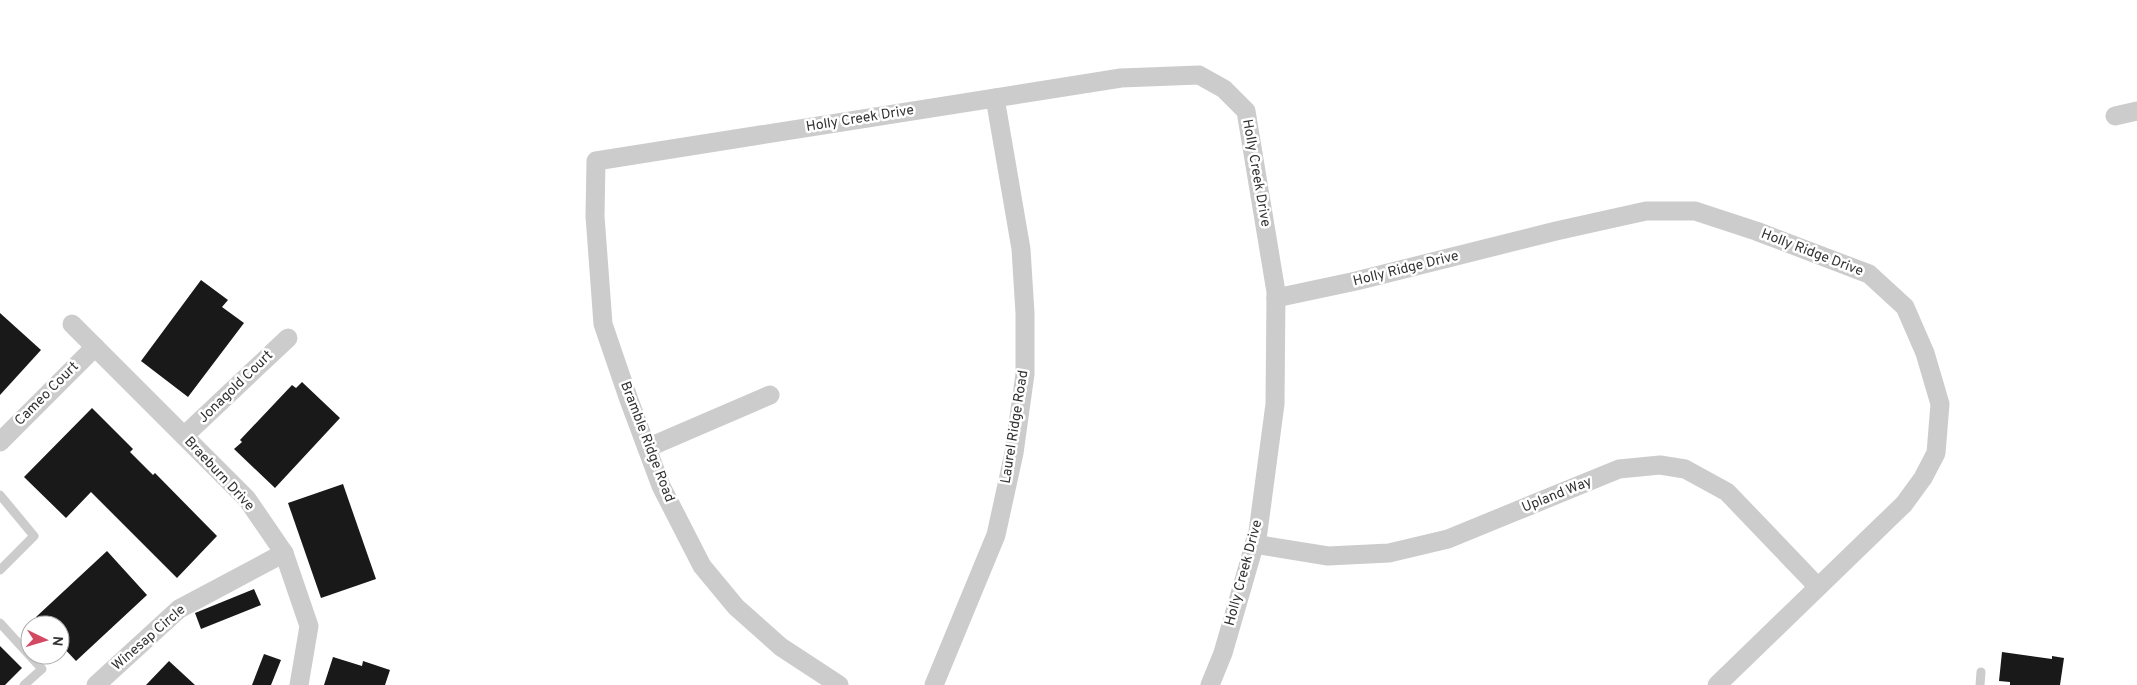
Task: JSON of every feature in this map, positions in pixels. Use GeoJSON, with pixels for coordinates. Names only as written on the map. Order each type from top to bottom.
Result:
{"type":"FeatureCollection","features":[{"type":"Feature","properties":{"kind":"street","name":"Holly Creek Drive"},"geometry":{"type":"LineString","coordinates":[[596,161],[1121,78],[1199,76],[1224,89],[1246,111],[1276,298],[1275,404],[1258,532],[1223,653],[1210,685]]}},
{"type":"Feature","properties":{"kind":"street","name":"Laurel Ridge Road"},"geometry":{"type":"LineString","coordinates":[[934,685],[996,535],[1014,453],[1025,374],[1025,313],[1020,249],[995,98]]}},
{"type":"Feature","properties":{"kind":"street"},"geometry":{"type":"LineString","coordinates":[[2115,116],[2137,111]]}},
{"type":"Feature","properties":{"kind":"street","name":"Bramble Ridge Road"},"geometry":{"type":"LineString","coordinates":[[596,161],[595,216],[604,324],[661,486],[702,566],[736,607],[782,647],[839,685]]}},
{"type":"Feature","properties":{"kind":"street","name":"Holly Ridge Drive"},"geometry":{"type":"LineString","coordinates":[[1276,298],[1356,282],[1556,231],[1646,211],[1695,211],[1869,274],[1905,307],[1925,352],[1940,404],[1936,453],[1923,478],[1904,504],[1717,685]]}},
{"type":"Feature","properties":{"kind":"street","name":"Braeburn Drive"},"geometry":{"type":"LineString","coordinates":[[72,324],[248,499],[284,553],[309,626],[299,685]]}},
{"type":"Feature","properties":{"kind":"street","name":"Jonagold Court"},"geometry":{"type":"LineString","coordinates":[[184,436],[288,338]]}},
{"type":"Feature","properties":{"kind":"street","name":"Cameo Court"},"geometry":{"type":"LineString","coordinates":[[0,442],[94,347]]}},
{"type":"Feature","properties":{"kind":"street"},"geometry":{"type":"LineString","coordinates":[[647,448],[770,395]]}},
{"type":"Feature","properties":{"kind":"street","name":"Upland Way"},"geometry":{"type":"LineString","coordinates":[[1254,544],[1328,556],[1389,553],[1448,539],[1619,469],[1660,465],[1686,469],[1727,492],[1818,587]]}},
{"type":"Feature","properties":{"kind":"street","name":"Winesap Circle"},"geometry":{"type":"LineString","coordinates":[[96,685],[179,609],[284,553]]}},
{"type":"Feature","properties":{"kind":"lane"},"geometry":{"type":"LineString","coordinates":[[0,495],[34,536],[0,570]]}},
{"type":"Feature","properties":{"kind":"lane"},"geometry":{"type":"LineString","coordinates":[[0,623],[42,669],[24,685]]}},
{"type":"Feature","properties":{"kind":"lane"},"geometry":{"type":"LineString","coordinates":[[1980,685],[1981,672]]}},
{"type":"Feature","properties":{"kind":"building"},"geometry":{"type":"Polygon","coordinates":[[[201,280],[228,300],[222,307],[244,323],[188,397],[141,361],[201,280]]]}},
{"type":"Feature","properties":{"kind":"building"},"geometry":{"type":"Polygon","coordinates":[[[0,313],[41,350],[0,395],[0,313]]]}},
{"type":"Feature","properties":{"kind":"building"},"geometry":{"type":"Polygon","coordinates":[[[302,382],[340,418],[275,488],[234,449],[242,442],[240,440],[292,385],[296,388],[302,382]]]}},
{"type":"Feature","properties":{"kind":"building"},"geometry":{"type":"Polygon","coordinates":[[[92,408],[133,449],[130,452],[153,475],[155,473],[217,536],[177,578],[91,492],[66,518],[24,477],[92,408]]]}},
{"type":"Feature","properties":{"kind":"building"},"geometry":{"type":"Polygon","coordinates":[[[343,484],[376,579],[321,598],[288,503],[343,484]]]}},
{"type":"Feature","properties":{"kind":"building"},"geometry":{"type":"Polygon","coordinates":[[[107,551],[147,595],[76,661],[70,655],[70,615],[38,615],[107,551]]]}},
{"type":"Feature","properties":{"kind":"building"},"geometry":{"type":"Polygon","coordinates":[[[254,589],[261,605],[201,629],[195,613],[254,589]]]}},
{"type":"Feature","properties":{"kind":"building"},"geometry":{"type":"Polygon","coordinates":[[[0,646],[22,668],[5,685],[0,685],[0,646]]]}},
{"type":"Feature","properties":{"kind":"building"},"geometry":{"type":"Polygon","coordinates":[[[2002,652],[2052,659],[2052,656],[2064,658],[2060,685],[2010,685],[2010,682],[1999,681],[2002,652]]]}},
{"type":"Feature","properties":{"kind":"building"},"geometry":{"type":"Polygon","coordinates":[[[264,654],[281,660],[271,685],[252,685],[264,654]]]}},
{"type":"Feature","properties":{"kind":"building"},"geometry":{"type":"Polygon","coordinates":[[[333,657],[362,666],[363,661],[390,670],[385,685],[324,685],[333,657]]]}},
{"type":"Feature","properties":{"kind":"building"},"geometry":{"type":"Polygon","coordinates":[[[169,661],[195,685],[146,685],[169,661]]]}}]}
